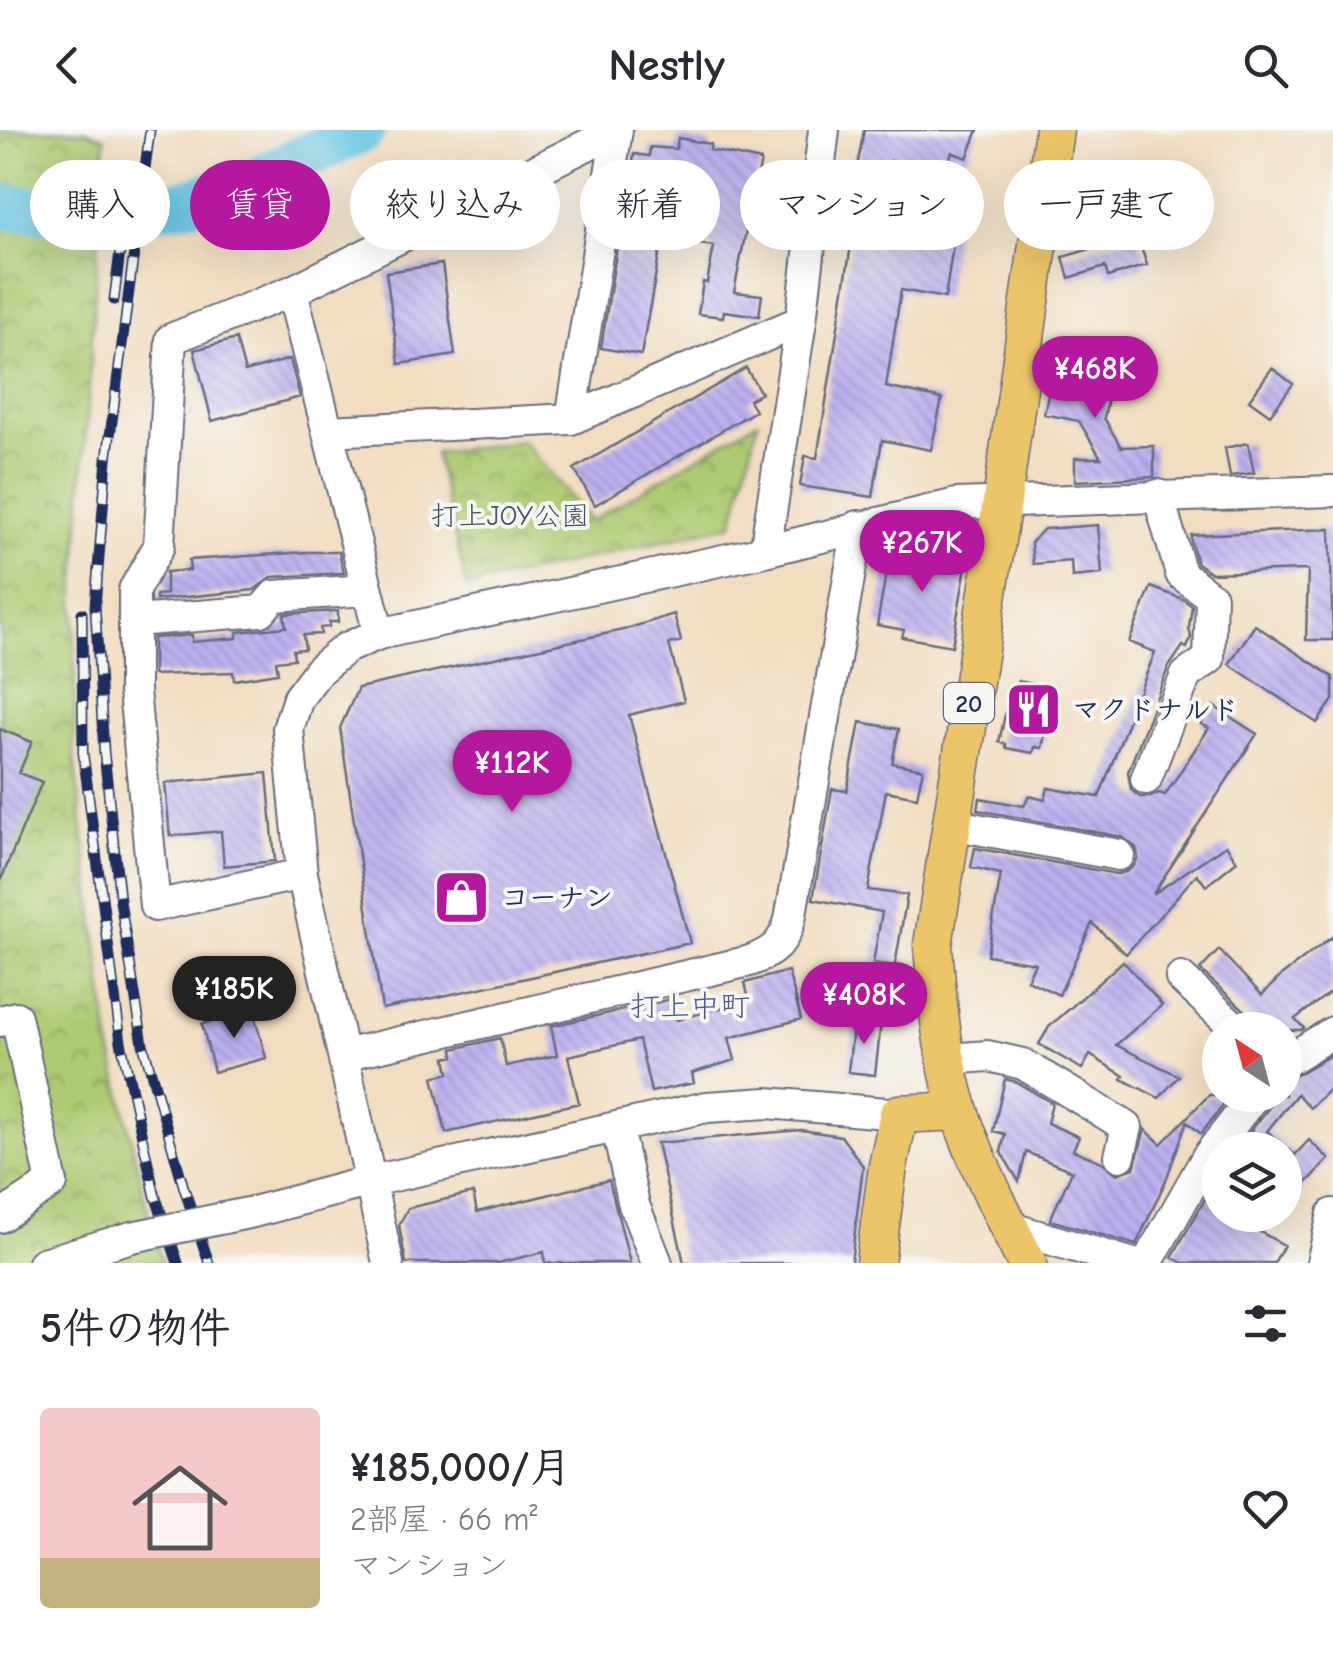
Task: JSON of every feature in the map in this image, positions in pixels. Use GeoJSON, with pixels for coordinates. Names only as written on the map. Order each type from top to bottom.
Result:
{"type":"FeatureCollection","features":[{"type":"Feature","properties":{"kind":"main road","name":"20"},"geometry":{"type":"LineString","coordinates":[[1027,1263],[960,1111],[937,996],[933,945],[1002,502],[1054,130]]}},
{"type":"Feature","properties":{"kind":"main road"},"geometry":{"type":"LineString","coordinates":[[876,1263],[898,1114],[960,1111]]}},
{"type":"Feature","properties":{"kind":"street"},"geometry":{"type":"LineString","coordinates":[[302,874],[155,906],[134,691],[134,590],[159,546],[172,339],[292,291],[616,130],[572,419]]}},
{"type":"Feature","properties":{"kind":"street"},"geometry":{"type":"LineString","coordinates":[[765,552],[801,321],[824,130]]}},
{"type":"Feature","properties":{"kind":"street"},"geometry":{"type":"LineString","coordinates":[[292,291],[379,634]]}},
{"type":"Feature","properties":{"kind":"street"},"geometry":{"type":"LineString","coordinates":[[328,431],[572,419],[801,321]]}},
{"type":"Feature","properties":{"kind":"street"},"geometry":{"type":"LineString","coordinates":[[388,1263],[302,874],[288,730],[298,698],[319,670],[346,648],[379,634],[765,552],[956,504],[1333,491]]}},
{"type":"Feature","properties":{"kind":"street"},"geometry":{"type":"LineString","coordinates":[[1146,779],[1186,675],[1208,658],[1211,598],[1181,574],[1158,495]]}},
{"type":"Feature","properties":{"kind":"street"},"geometry":{"type":"LineString","coordinates":[[343,1055],[750,962],[784,940],[858,526]]}},
{"type":"Feature","properties":{"kind":"street"},"geometry":{"type":"LineString","coordinates":[[134,621],[262,611],[274,596],[368,590]]}},
{"type":"Feature","properties":{"kind":"street"},"geometry":{"type":"LineString","coordinates":[[950,824],[1119,855]]}},
{"type":"Feature","properties":{"kind":"street"},"geometry":{"type":"LineString","coordinates":[[1181,978],[1218,1012]]}},
{"type":"Feature","properties":{"kind":"street"},"geometry":{"type":"LineString","coordinates":[[0,1021],[16,1018],[52,1182],[0,1217]]}},
{"type":"Feature","properties":{"kind":"street"},"geometry":{"type":"LineString","coordinates":[[1302,1051],[1333,1032]]}},
{"type":"Feature","properties":{"kind":"street"},"geometry":{"type":"LineString","coordinates":[[948,1059],[988,1056],[1023,1064],[1127,1127],[1120,1156]]}},
{"type":"Feature","properties":{"kind":"street"},"geometry":{"type":"LineString","coordinates":[[42,1263],[132,1238],[707,1107],[766,1104],[898,1114]]}},
{"type":"Feature","properties":{"kind":"street"},"geometry":{"type":"LineString","coordinates":[[1148,1263],[1207,1157],[1242,1112]]}},
{"type":"Feature","properties":{"kind":"street"},"geometry":{"type":"LineString","coordinates":[[617,1128],[634,1205],[657,1263]]}},
{"type":"Feature","properties":{"kind":"street"},"geometry":{"type":"LineString","coordinates":[[1322,1263],[1333,1214]]}},
{"type":"Feature","properties":{"kind":"street"},"geometry":{"type":"LineString","coordinates":[[1008,1227],[1130,1263]]}},
{"type":"Feature","properties":{"kind":"green space"},"geometry":{"type":"Polygon","coordinates":[[[0,130],[84,130],[105,138],[104,160],[30,160],[30,250],[98,250],[75,599],[74,757],[110,1045],[153,1235],[163,1263],[0,1263],[0,130]]]}},
{"type":"Feature","properties":{"kind":"green space","name":"打上JOY公園"},"geometry":{"type":"Polygon","coordinates":[[[758,421],[733,524],[467,587],[435,453],[523,441],[591,521],[758,421]]]}},
{"type":"Feature","properties":{"kind":"building"},"geometry":{"type":"Polygon","coordinates":[[[864,130],[978,130],[967,158],[952,152],[949,160],[858,160],[864,130]]]}},
{"type":"Feature","properties":{"kind":"building"},"geometry":{"type":"Polygon","coordinates":[[[678,138],[711,144],[710,150],[756,160],[740,160],[742,250],[734,292],[762,295],[759,316],[724,311],[723,317],[698,314],[713,250],[720,250],[720,160],[633,160],[634,154],[649,156],[650,147],[676,149],[678,138]]]}},
{"type":"Feature","properties":{"kind":"building"},"geometry":{"type":"Polygon","coordinates":[[[617,250],[660,250],[641,355],[601,348],[617,250]]]}},
{"type":"Feature","properties":{"kind":"building"},"geometry":{"type":"Polygon","coordinates":[[[850,250],[952,250],[945,298],[901,290],[886,387],[942,399],[931,450],[882,440],[873,497],[800,486],[805,456],[817,458],[850,250]]]}},
{"type":"Feature","properties":{"kind":"building"},"geometry":{"type":"Polygon","coordinates":[[[1087,250],[1142,250],[1147,265],[1108,277],[1105,267],[1069,278],[1063,257],[1087,250]]]}},
{"type":"Feature","properties":{"kind":"building"},"geometry":{"type":"Polygon","coordinates":[[[442,264],[455,355],[399,364],[386,272],[442,264]]]}},
{"type":"Feature","properties":{"kind":"building"},"geometry":{"type":"Polygon","coordinates":[[[236,339],[245,372],[290,359],[300,397],[212,421],[194,350],[236,339]]]}},
{"type":"Feature","properties":{"kind":"building"},"geometry":{"type":"Polygon","coordinates":[[[1056,356],[1114,367],[1104,418],[1121,447],[1154,446],[1154,477],[1075,481],[1075,458],[1101,458],[1079,421],[1044,414],[1056,356]]]}},
{"type":"Feature","properties":{"kind":"building"},"geometry":{"type":"Polygon","coordinates":[[[746,368],[761,393],[749,400],[755,411],[595,505],[574,469],[746,368]]]}},
{"type":"Feature","properties":{"kind":"building"},"geometry":{"type":"Polygon","coordinates":[[[1272,368],[1293,384],[1270,415],[1249,400],[1272,368]]]}},
{"type":"Feature","properties":{"kind":"building"},"geometry":{"type":"Polygon","coordinates":[[[1248,443],[1254,473],[1230,476],[1225,448],[1248,443]]]}},
{"type":"Feature","properties":{"kind":"building"},"geometry":{"type":"Polygon","coordinates":[[[1098,525],[1102,574],[1072,577],[1071,561],[1033,564],[1031,543],[1044,529],[1098,525]]]}},
{"type":"Feature","properties":{"kind":"building"},"geometry":{"type":"Polygon","coordinates":[[[1330,529],[1333,640],[1306,640],[1308,570],[1211,573],[1197,563],[1191,541],[1191,535],[1330,529]]]}},
{"type":"Feature","properties":{"kind":"building"},"geometry":{"type":"Polygon","coordinates":[[[886,548],[967,561],[952,646],[902,637],[904,630],[877,625],[886,574],[881,573],[886,548]]]}},
{"type":"Feature","properties":{"kind":"building"},"geometry":{"type":"Polygon","coordinates":[[[339,552],[344,573],[272,577],[254,590],[156,600],[156,595],[166,594],[166,572],[190,570],[189,560],[339,552]]]}},
{"type":"Feature","properties":{"kind":"building"},"geometry":{"type":"Polygon","coordinates":[[[1151,587],[1192,606],[1191,638],[1168,668],[1128,772],[1131,790],[1140,797],[1165,795],[1209,728],[1201,724],[1213,706],[1257,734],[1153,894],[1226,845],[1237,861],[1206,886],[1197,874],[1126,954],[1092,923],[1059,995],[1027,980],[1035,963],[987,955],[1001,874],[971,867],[975,848],[1117,874],[1134,866],[1136,848],[1122,837],[978,810],[980,798],[1024,806],[1029,796],[1045,800],[1048,788],[1099,797],[1155,652],[1129,642],[1151,587]]]}},
{"type":"Feature","properties":{"kind":"building"},"geometry":{"type":"Polygon","coordinates":[[[338,611],[338,622],[320,628],[321,634],[303,635],[305,649],[293,650],[294,659],[276,661],[278,673],[234,680],[233,672],[153,675],[153,638],[192,635],[192,642],[237,638],[237,632],[286,627],[284,614],[338,611]]]}},
{"type":"Feature","properties":{"kind":"building"},"geometry":{"type":"Polygon","coordinates":[[[674,614],[681,641],[669,644],[684,701],[629,715],[690,943],[382,1009],[340,728],[358,688],[623,630],[674,614]]]}},
{"type":"Feature","properties":{"kind":"building"},"geometry":{"type":"Polygon","coordinates":[[[1255,625],[1333,677],[1333,700],[1317,723],[1229,664],[1255,625]]]}},
{"type":"Feature","properties":{"kind":"building"},"geometry":{"type":"Polygon","coordinates":[[[1018,681],[1054,688],[1042,748],[1035,747],[1033,753],[1006,748],[1006,744],[999,742],[1008,701],[1014,702],[1018,681]]]}},
{"type":"Feature","properties":{"kind":"building"},"geometry":{"type":"Polygon","coordinates":[[[860,722],[899,729],[892,763],[923,769],[917,797],[886,791],[868,890],[907,895],[895,966],[873,963],[882,912],[813,899],[832,789],[847,791],[860,722]]]}},
{"type":"Feature","properties":{"kind":"building"},"geometry":{"type":"Polygon","coordinates":[[[0,729],[32,742],[19,773],[42,782],[0,882],[0,729]]]}},
{"type":"Feature","properties":{"kind":"building"},"geometry":{"type":"Polygon","coordinates":[[[267,773],[275,861],[224,866],[221,831],[170,836],[165,783],[267,773]]]}},
{"type":"Feature","properties":{"kind":"building"},"geometry":{"type":"Polygon","coordinates":[[[1333,936],[1333,990],[1302,1014],[1247,1012],[1200,970],[1219,950],[1262,995],[1333,936]]]}},
{"type":"Feature","properties":{"kind":"building"},"geometry":{"type":"Polygon","coordinates":[[[1123,961],[1162,1005],[1116,1045],[1179,1076],[1159,1098],[1122,1079],[1124,1076],[1090,1055],[1082,1069],[1039,1044],[1049,1027],[1123,961]]]}},
{"type":"Feature","properties":{"kind":"building"},"geometry":{"type":"Polygon","coordinates":[[[788,971],[801,1019],[729,1038],[735,1060],[692,1073],[694,1083],[651,1092],[639,1040],[568,1056],[579,1103],[446,1133],[433,1077],[449,1073],[446,1058],[454,1056],[453,1049],[500,1038],[506,1066],[557,1055],[551,1026],[672,999],[677,1020],[749,1000],[745,983],[788,971]]]}},
{"type":"Feature","properties":{"kind":"building"},"geometry":{"type":"Polygon","coordinates":[[[253,1011],[266,1058],[214,1072],[202,1024],[253,1011]]]}},
{"type":"Feature","properties":{"kind":"building"},"geometry":{"type":"Polygon","coordinates":[[[854,1019],[881,1022],[875,1075],[848,1072],[854,1019]]]}},
{"type":"Feature","properties":{"kind":"building"},"geometry":{"type":"Polygon","coordinates":[[[1333,1054],[1333,1086],[1310,1108],[1302,1099],[1302,1071],[1333,1054]]]}},
{"type":"Feature","properties":{"kind":"building"},"geometry":{"type":"Polygon","coordinates":[[[1005,1079],[1016,1082],[1052,1103],[1047,1123],[1079,1137],[1073,1150],[1102,1162],[1117,1174],[1134,1168],[1145,1129],[1161,1144],[1202,1102],[1202,1112],[1218,1112],[1201,1134],[1187,1122],[1136,1245],[1050,1220],[1072,1171],[1026,1152],[1019,1182],[1001,1152],[1005,1134],[993,1131],[1005,1079]]]}},
{"type":"Feature","properties":{"kind":"building"},"geometry":{"type":"Polygon","coordinates":[[[1265,1112],[1282,1112],[1268,1132],[1250,1132],[1265,1112]]]}},
{"type":"Feature","properties":{"kind":"building"},"geometry":{"type":"Polygon","coordinates":[[[801,1130],[841,1136],[863,1166],[851,1263],[684,1263],[657,1143],[801,1130]]]}},
{"type":"Feature","properties":{"kind":"building"},"geometry":{"type":"Polygon","coordinates":[[[1309,1140],[1329,1159],[1302,1188],[1302,1148],[1309,1140]]]}},
{"type":"Feature","properties":{"kind":"building"},"geometry":{"type":"Polygon","coordinates":[[[609,1180],[630,1263],[545,1263],[544,1252],[498,1263],[406,1263],[399,1225],[408,1208],[473,1193],[477,1212],[609,1180]]]}},
{"type":"Feature","properties":{"kind":"building"},"geometry":{"type":"Polygon","coordinates":[[[1202,1204],[1202,1232],[1260,1232],[1284,1245],[1274,1263],[1183,1263],[1172,1257],[1202,1204]]]}},
{"type":"Feature","properties":{"kind":"waterway"},"geometry":{"type":"LineString","coordinates":[[0,206],[70,213],[183,203],[256,179],[363,130]]}},
{"type":"Feature","properties":{"kind":"railway"},"geometry":{"type":"LineString","coordinates":[[150,130],[107,459],[95,606],[104,753],[120,901],[143,1044],[209,1263]]}},
{"type":"Feature","properties":{"kind":"railway"},"geometry":{"type":"LineString","coordinates":[[114,300],[120,250]]}},
{"type":"Feature","properties":{"kind":"railway"},"geometry":{"type":"LineString","coordinates":[[82,613],[83,753],[121,1042],[155,1195],[178,1263]]}},
{"type":"Feature","properties":{"kind":"place","name":"マクドナルド"},"geometry":{"type":"Point","coordinates":[1033,709]}},
{"type":"Feature","properties":{"kind":"place","name":"コーナン"},"geometry":{"type":"Point","coordinates":[462,897]}},
{"type":"Feature","properties":{"kind":"district","name":"打上中町"},"geometry":{"type":"Point","coordinates":[690,1006]}}]}
